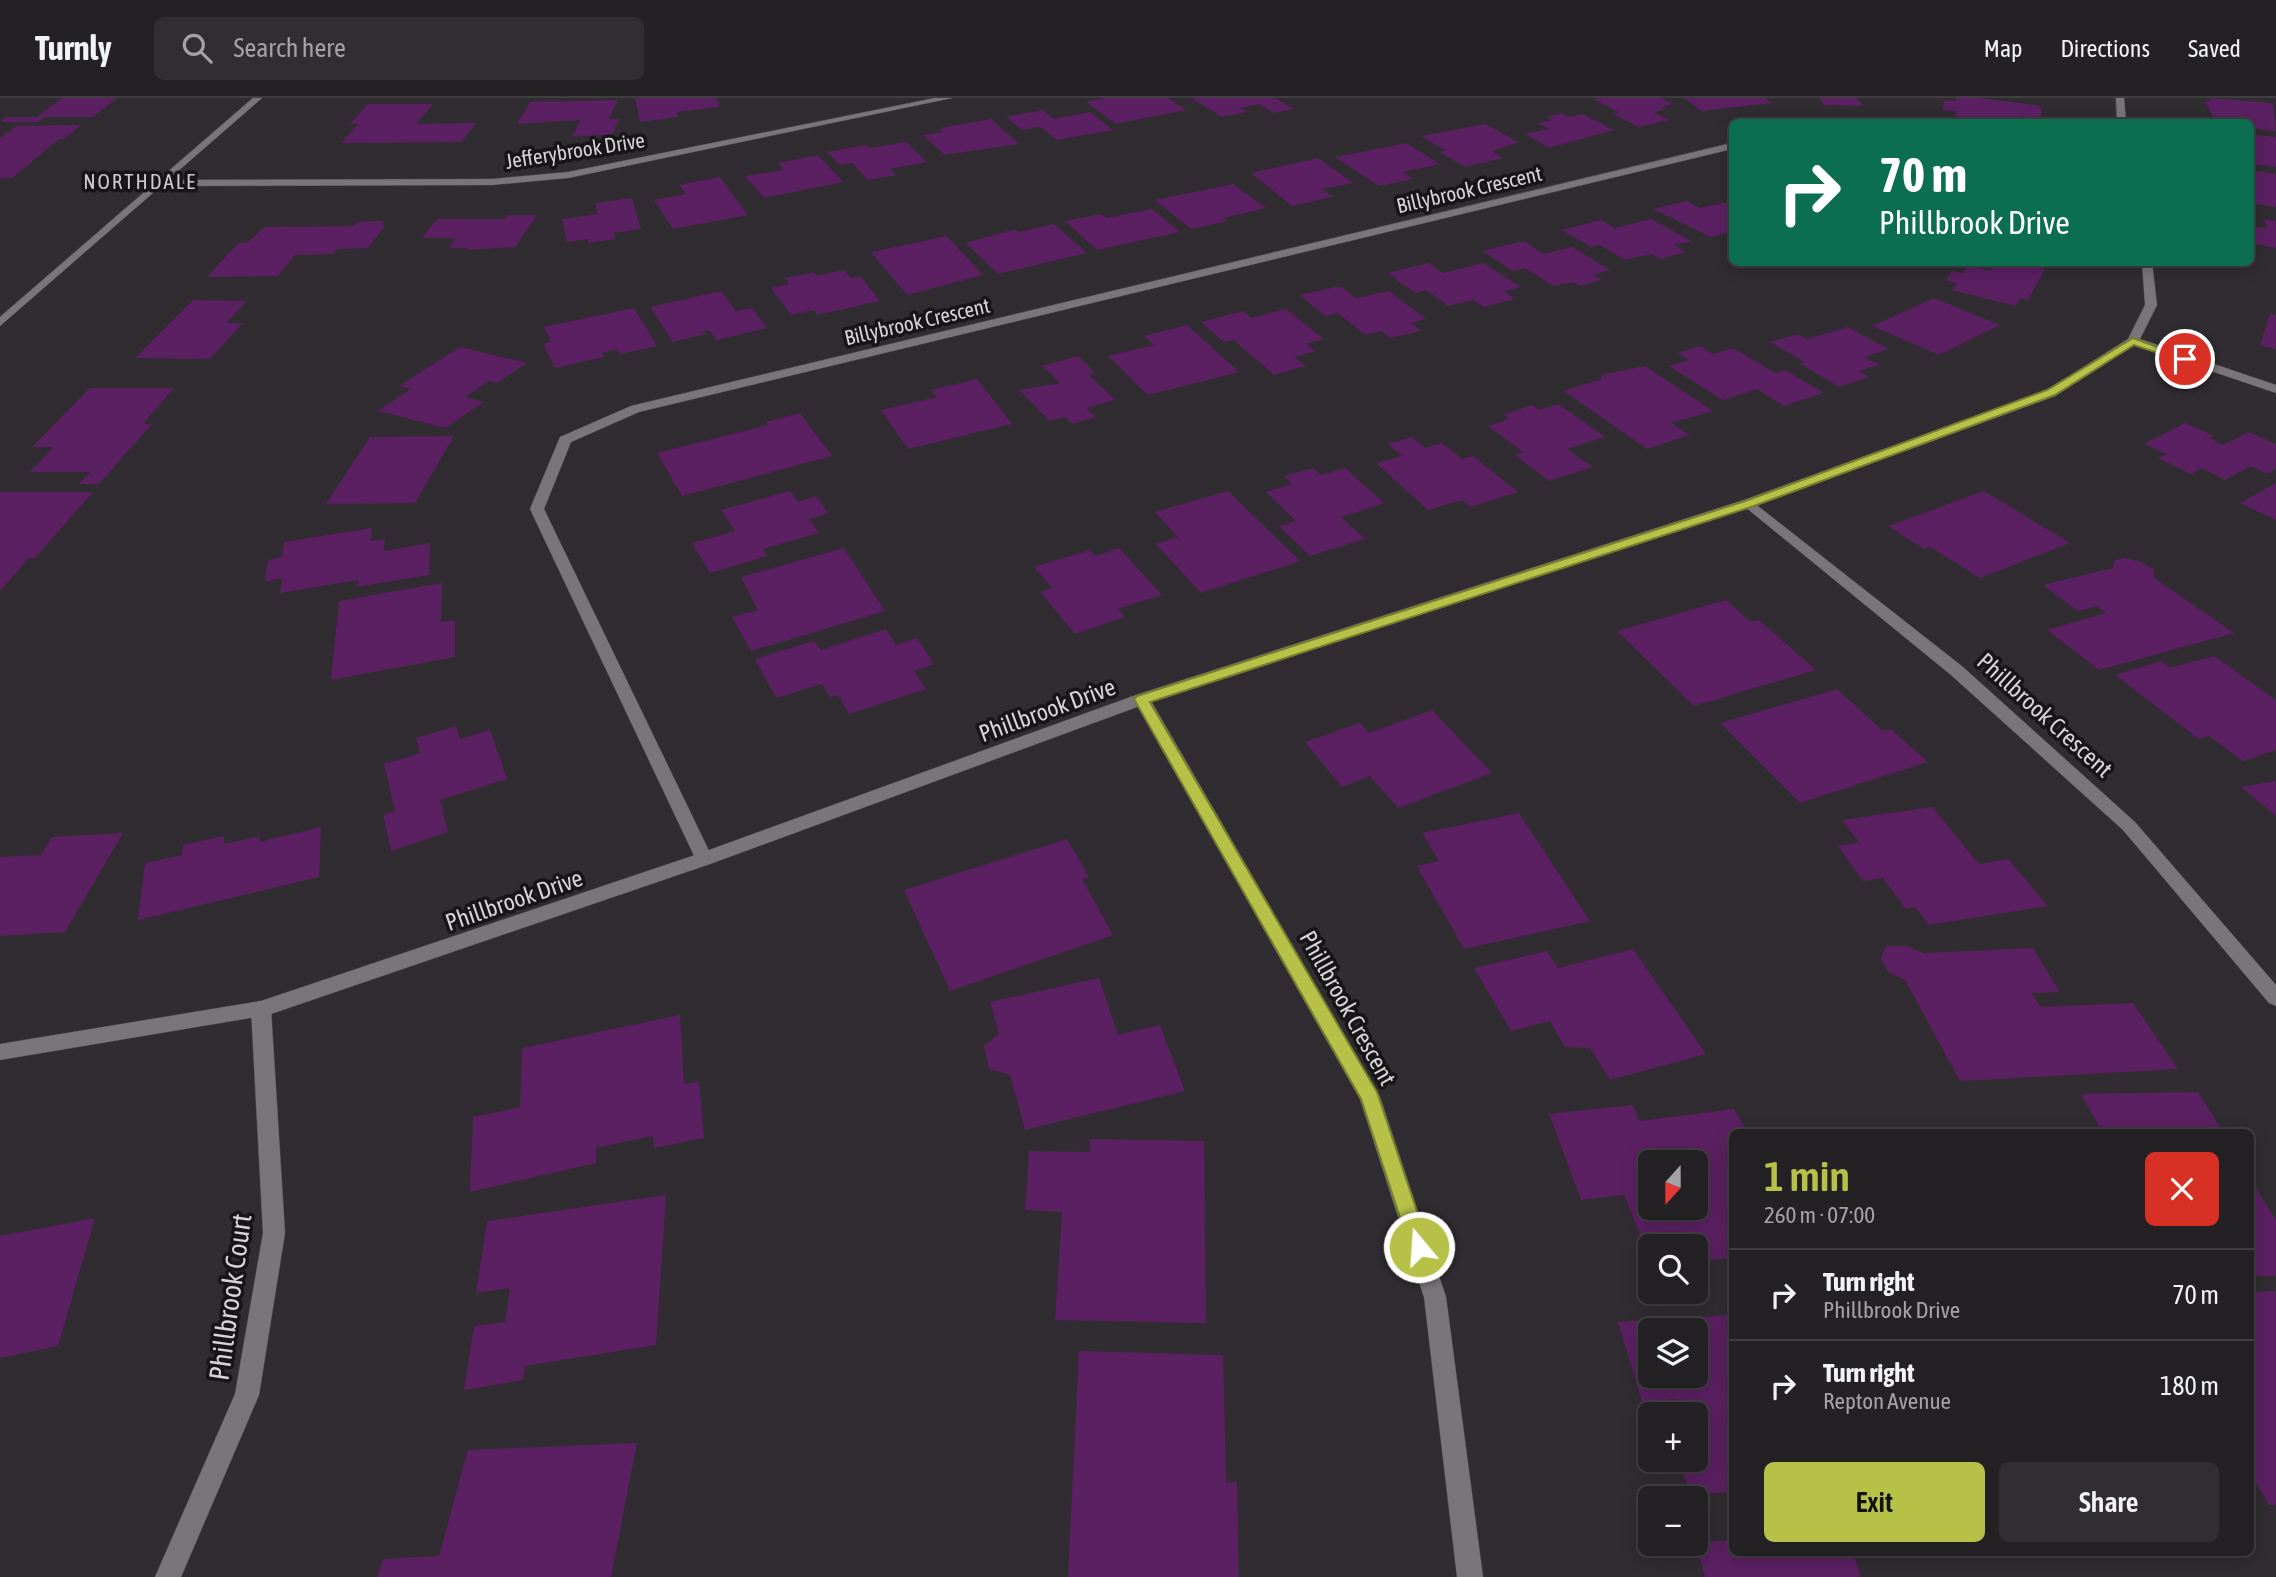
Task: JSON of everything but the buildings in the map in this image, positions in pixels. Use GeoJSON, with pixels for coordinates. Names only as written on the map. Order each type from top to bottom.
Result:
{"type":"FeatureCollection","features":[{"type":"Feature","properties":{"kind":"street"},"geometry":{"type":"LineString","coordinates":[[0,323],[258,98]]}},
{"type":"Feature","properties":{"kind":"street","name":"Jefferybrook Drive"},"geometry":{"type":"LineString","coordinates":[[160,183],[492,182],[568,175],[948,98]]}},
{"type":"Feature","properties":{"kind":"street"},"geometry":{"type":"LineString","coordinates":[[2120,98],[2122,119]]}},
{"type":"Feature","properties":{"kind":"street","name":"Billybrook Crescent"},"geometry":{"type":"LineString","coordinates":[[704,859],[537,509],[565,440],[635,409],[1729,147]]}},
{"type":"Feature","properties":{"kind":"street"},"geometry":{"type":"LineString","coordinates":[[2147,266],[2151,305],[2133,341],[2276,389]]}},
{"type":"Feature","properties":{"kind":"street","name":"Phillbrook Drive"},"geometry":{"type":"LineString","coordinates":[[0,1052],[261,1010],[704,859],[1142,699],[1749,503],[2051,393],[2133,341]]}},
{"type":"Feature","properties":{"kind":"street","name":"Phillbrook Crescent"},"geometry":{"type":"LineString","coordinates":[[1749,503],[1957,671],[2129,827],[2276,998]]}},
{"type":"Feature","properties":{"kind":"street","name":"Phillbrook Crescent"},"geometry":{"type":"LineString","coordinates":[[1142,699],[1370,1097],[1435,1297],[1470,1577]]}},
{"type":"Feature","properties":{"kind":"street","name":"Phillbrook Court"},"geometry":{"type":"LineString","coordinates":[[168,1577],[247,1395],[274,1233],[261,1010]]}},
{"type":"Feature","properties":{"kind":"district","name":"NORTHDALE"},"geometry":{"type":"Point","coordinates":[140,181]}},
{"type":"Feature","properties":{"kind":"route"},"geometry":{"type":"LineString","coordinates":[[1419,1247],[1370,1097],[1142,699],[1749,503],[2051,393],[2133,341],[2185,359]]}}]}
